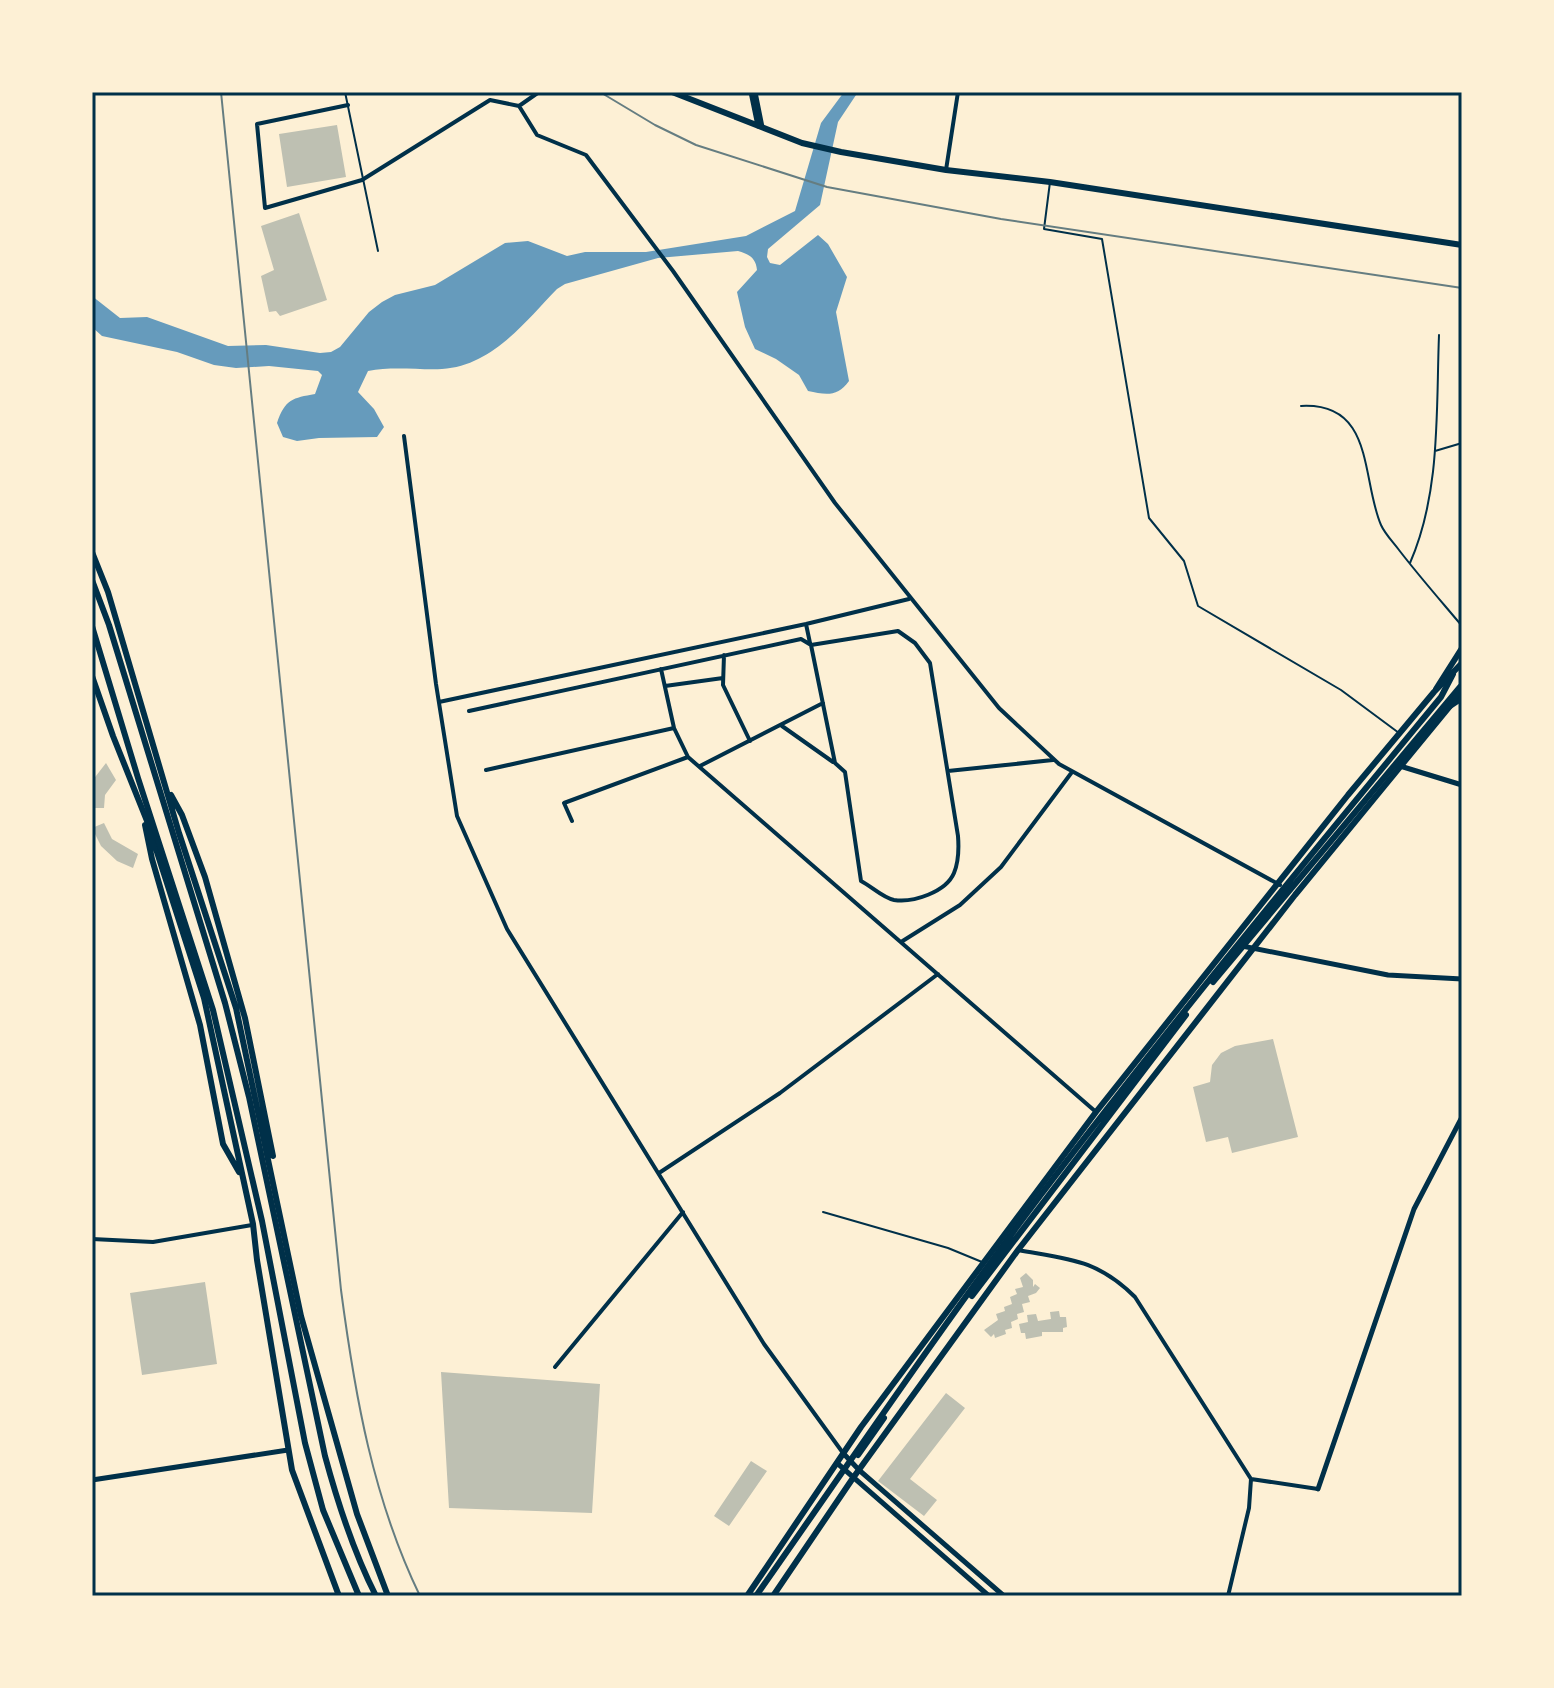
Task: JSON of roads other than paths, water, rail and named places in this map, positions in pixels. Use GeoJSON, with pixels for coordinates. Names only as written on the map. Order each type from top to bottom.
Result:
{"type":"FeatureCollection","features":[{"type":"Feature","properties":{"kind":"main road"},"geometry":{"type":"LineString","coordinates":[[672,92],[802,143],[841,152],[1462,245]]}},
{"type":"Feature","properties":{"kind":"main road"},"geometry":{"type":"LineString","coordinates":[[92,552],[108,592],[179,833],[236,1008],[301,1316],[357,1514],[388,1596]]}},
{"type":"Feature","properties":{"kind":"main road"},"geometry":{"type":"LineString","coordinates":[[92,580],[109,625],[225,1003],[249,1097],[325,1456],[338,1503],[376,1596]]}},
{"type":"Feature","properties":{"kind":"main road"},"geometry":{"type":"LineString","coordinates":[[92,626],[213,1010],[262,1221],[305,1443],[323,1510],[359,1596]]}},
{"type":"Feature","properties":{"kind":"main road"},"geometry":{"type":"LineString","coordinates":[[773,1596],[853,1478],[1018,1250],[1252,950],[1286,890],[1434,692],[1462,648]]}},
{"type":"Feature","properties":{"kind":"main road"},"geometry":{"type":"LineString","coordinates":[[1434,692],[1462,663]]}},
{"type":"Feature","properties":{"kind":"main road"},"geometry":{"type":"LineString","coordinates":[[758,1596],[1039,1198],[1441,697],[1453,674]]}},
{"type":"Feature","properties":{"kind":"main road"},"geometry":{"type":"LineString","coordinates":[[92,676],[147,821],[204,998],[253,1224],[288,1450],[306,1510],[339,1596]]}},
{"type":"Feature","properties":{"kind":"main road"},"geometry":{"type":"LineString","coordinates":[[1286,890],[1462,686]]}},
{"type":"Feature","properties":{"kind":"main road"},"geometry":{"type":"LineString","coordinates":[[747,1596],[843,1453],[1096,1112],[1230,943],[1286,890],[1400,766],[1450,706],[1462,686]]}},
{"type":"Feature","properties":{"kind":"main road"},"geometry":{"type":"LineString","coordinates":[[1450,706],[1462,698]]}},
{"type":"Feature","properties":{"kind":"main road"},"geometry":{"type":"LineString","coordinates":[[153,765],[182,815],[205,877],[245,1018],[272,1144],[274,1180]]}},
{"type":"Feature","properties":{"kind":"main road"},"geometry":{"type":"LineString","coordinates":[[138,778],[152,859],[200,1025],[223,1144],[243,1181]]}},
{"type":"Feature","properties":{"kind":"street"},"geometry":{"type":"LineString","coordinates":[[519,106],[539,92]]}},
{"type":"Feature","properties":{"kind":"street"},"geometry":{"type":"LineString","coordinates":[[753,92],[760,126]]}},
{"type":"Feature","properties":{"kind":"street"},"geometry":{"type":"LineString","coordinates":[[946,170],[958,92]]}},
{"type":"Feature","properties":{"kind":"street"},"geometry":{"type":"LineString","coordinates":[[348,105],[257,124],[265,208],[362,180],[490,100],[519,106],[537,135],[586,155],[673,271],[801,459],[909,599],[999,708],[1054,760],[1072,772],[1286,890]]}},
{"type":"Feature","properties":{"kind":"street"},"geometry":{"type":"LineString","coordinates":[[404,436],[457,816],[507,929],[764,1344],[843,1453],[1004,1596]]}},
{"type":"Feature","properties":{"kind":"street"},"geometry":{"type":"LineString","coordinates":[[439,702],[909,599]]}},
{"type":"Feature","properties":{"kind":"street"},"geometry":{"type":"LineString","coordinates":[[806,624],[835,763]]}},
{"type":"Feature","properties":{"kind":"street"},"geometry":{"type":"LineString","coordinates":[[469,711],[801,639],[811,645],[898,631],[915,643],[930,663],[958,836],[959,858],[953,876],[918,899],[892,900],[861,881],[845,772],[782,726]]}},
{"type":"Feature","properties":{"kind":"street"},"geometry":{"type":"LineString","coordinates":[[724,655],[723,685],[750,741]]}},
{"type":"Feature","properties":{"kind":"street"},"geometry":{"type":"LineString","coordinates":[[661,669],[674,728],[688,757],[1096,1112]]}},
{"type":"Feature","properties":{"kind":"street"},"geometry":{"type":"LineString","coordinates":[[665,686],[723,678]]}},
{"type":"Feature","properties":{"kind":"street"},"geometry":{"type":"LineString","coordinates":[[699,766],[823,703]]}},
{"type":"Feature","properties":{"kind":"street"},"geometry":{"type":"LineString","coordinates":[[486,770],[674,728]]}},
{"type":"Feature","properties":{"kind":"street"},"geometry":{"type":"LineString","coordinates":[[572,821],[564,803],[688,757]]}},
{"type":"Feature","properties":{"kind":"street"},"geometry":{"type":"LineString","coordinates":[[948,771],[1054,760]]}},
{"type":"Feature","properties":{"kind":"street"},"geometry":{"type":"LineString","coordinates":[[1400,766],[1462,785]]}},
{"type":"Feature","properties":{"kind":"street"},"geometry":{"type":"LineString","coordinates":[[901,942],[960,905],[1001,867],[1072,772]]}},
{"type":"Feature","properties":{"kind":"street"},"geometry":{"type":"LineString","coordinates":[[1230,943],[1252,950],[1388,975],[1462,979]]}},
{"type":"Feature","properties":{"kind":"street"},"geometry":{"type":"LineString","coordinates":[[659,1173],[780,1093],[938,974]]}},
{"type":"Feature","properties":{"kind":"street"},"geometry":{"type":"LineString","coordinates":[[1251,1479],[1318,1489],[1414,1209],[1462,1117]]}},
{"type":"Feature","properties":{"kind":"street"},"geometry":{"type":"LineString","coordinates":[[555,1367],[683,1212]]}},
{"type":"Feature","properties":{"kind":"street"},"geometry":{"type":"LineString","coordinates":[[92,1239],[153,1242],[253,1224]]}},
{"type":"Feature","properties":{"kind":"street"},"geometry":{"type":"LineString","coordinates":[[1018,1250],[1086,1262],[1116,1278],[1135,1297],[1251,1479],[1249,1508],[1228,1596]]}},
{"type":"Feature","properties":{"kind":"street"},"geometry":{"type":"LineString","coordinates":[[92,1480],[288,1450]]}},
{"type":"Feature","properties":{"kind":"street"},"geometry":{"type":"LineString","coordinates":[[837,1463],[989,1596]]}},
{"type":"Feature","properties":{"kind":"lane"},"geometry":{"type":"LineString","coordinates":[[345,92],[378,251]]}},
{"type":"Feature","properties":{"kind":"lane"},"geometry":{"type":"LineString","coordinates":[[1050,182],[1044,229],[1102,239],[1149,518],[1184,561],[1198,606],[1341,690],[1400,734]]}},
{"type":"Feature","properties":{"kind":"lane"},"geometry":{"type":"LineString","coordinates":[[1410,564],[1423,535],[1432,491],[1439,335]]}},
{"type":"Feature","properties":{"kind":"lane"},"geometry":{"type":"LineString","coordinates":[[1301,406],[1314,405],[1331,410],[1348,422],[1362,444],[1381,526],[1462,626]]}},
{"type":"Feature","properties":{"kind":"lane"},"geometry":{"type":"LineString","coordinates":[[1434,451],[1462,443]]}},
{"type":"Feature","properties":{"kind":"lane"},"geometry":{"type":"LineString","coordinates":[[823,1212],[948,1248],[984,1263]]}},
{"type":"Feature","properties":{"kind":"water"},"geometry":{"type":"Polygon","coordinates":[[[844,92],[858,92],[838,122],[820,205],[768,249],[767,257],[770,263],[780,265],[818,235],[828,244],[847,277],[836,312],[849,381],[836,392],[808,391],[799,375],[755,349],[745,327],[737,292],[757,270],[751,257],[738,251],[658,258],[565,284],[492,351],[460,366],[368,371],[358,392],[374,409],[384,427],[377,437],[297,441],[283,437],[277,423],[283,409],[295,399],[315,394],[322,375],[318,371],[214,365],[177,352],[102,336],[92,327],[92,296],[120,318],[147,317],[228,346],[266,345],[331,352],[340,347],[369,312],[382,302],[395,295],[435,285],[505,243],[528,241],[567,256],[585,252],[646,252],[746,236],[795,211],[821,123],[844,92]]]}},
{"type":"Feature","properties":{"kind":"railway"},"geometry":{"type":"LineString","coordinates":[[221,92],[341,1290],[360,1408],[378,1485],[420,1596]]}},
{"type":"Feature","properties":{"kind":"railway"},"geometry":{"type":"LineString","coordinates":[[600,92],[696,145],[827,187],[1001,219],[1462,288]]}}]}
